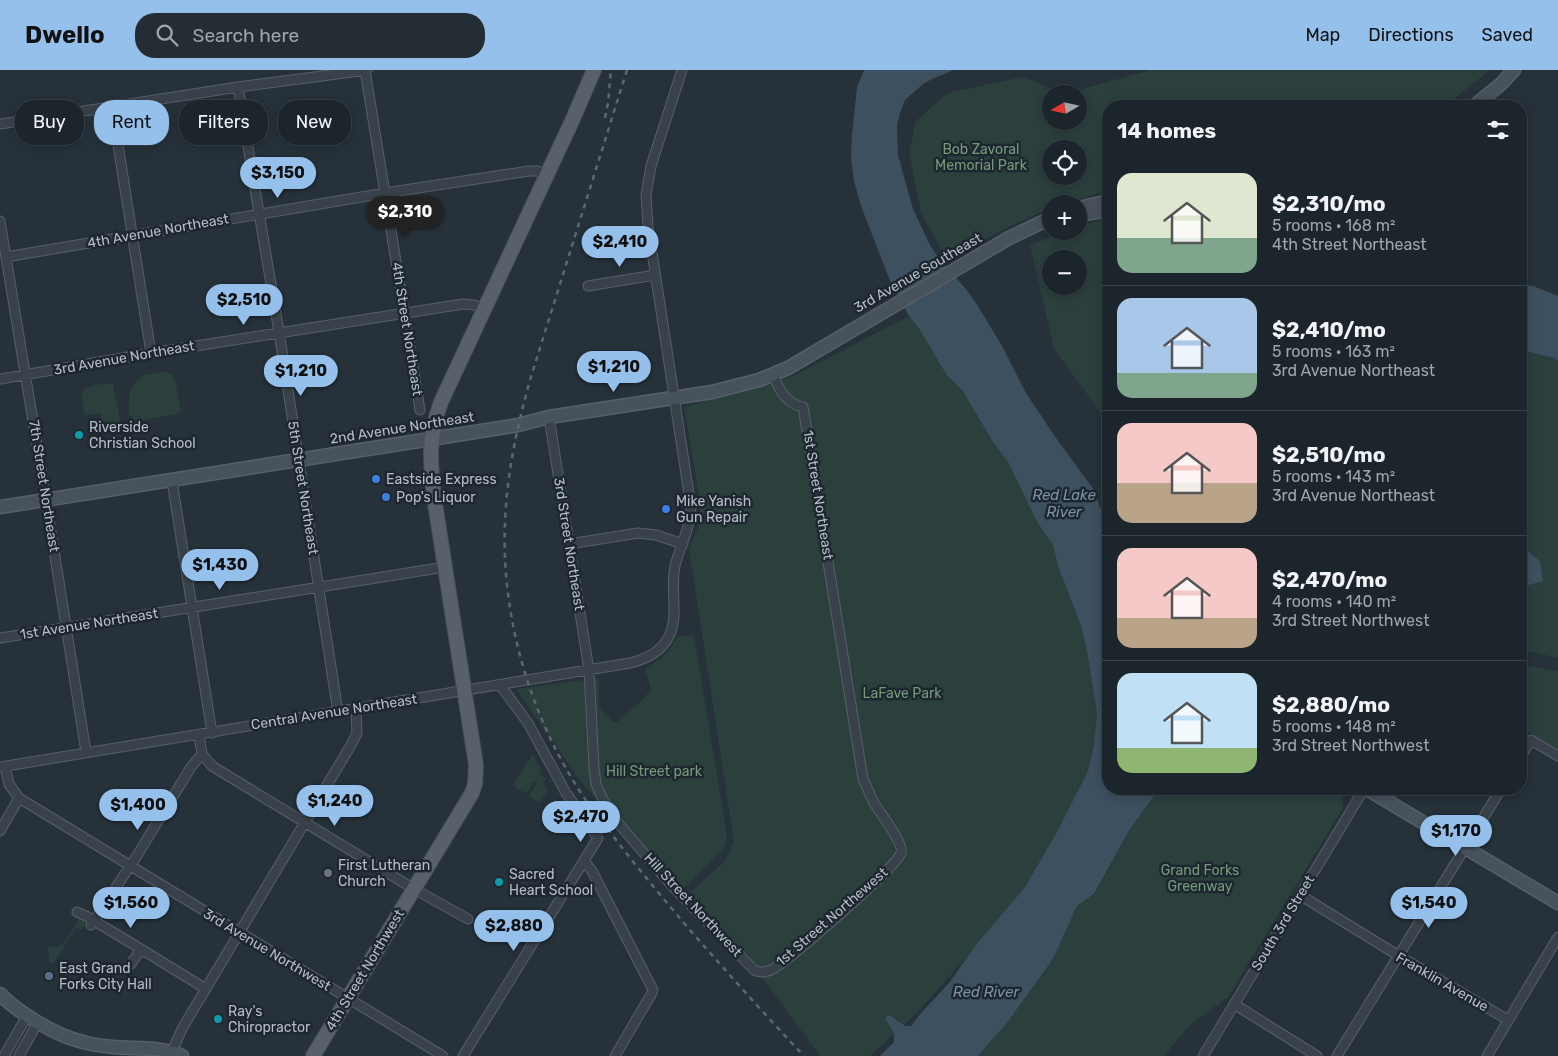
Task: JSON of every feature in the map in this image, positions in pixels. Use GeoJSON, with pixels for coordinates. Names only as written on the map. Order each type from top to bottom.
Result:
{"type":"FeatureCollection","features":[{"type":"Feature","properties":{"kind":"main road"},"geometry":{"type":"LineString","coordinates":[[465,691],[434,497],[431,470],[433,426],[441,402],[548,175],[594,70]]}},
{"type":"Feature","properties":{"kind":"main road","name":"4th Street Northwest"},"geometry":{"type":"LineString","coordinates":[[313,1056],[472,793],[475,784],[476,765],[465,691]]}},
{"type":"Feature","properties":{"kind":"street"},"geometry":{"type":"LineString","coordinates":[[156,100],[366,70]]}},
{"type":"Feature","properties":{"kind":"street","name":"4th Street Northeast"},"geometry":{"type":"LineString","coordinates":[[366,70],[420,410]]}},
{"type":"Feature","properties":{"kind":"street"},"geometry":{"type":"LineString","coordinates":[[568,544],[638,533],[656,535],[683,544],[690,522],[692,507],[646,212],[651,166],[682,70]]}},
{"type":"Feature","properties":{"kind":"street"},"geometry":{"type":"LineString","coordinates":[[1481,100],[1501,84],[1514,70]]}},
{"type":"Feature","properties":{"kind":"street","name":"5th Street Northeast"},"geometry":{"type":"LineString","coordinates":[[238,87],[338,712]]}},
{"type":"Feature","properties":{"kind":"street"},"geometry":{"type":"LineString","coordinates":[[0,124],[94,110]]}},
{"type":"Feature","properties":{"kind":"street"},"geometry":{"type":"LineString","coordinates":[[118,145],[151,353]]}},
{"type":"Feature","properties":{"kind":"street","name":"4th Avenue Northeast"},"geometry":{"type":"LineString","coordinates":[[6,257],[529,171],[537,171],[548,175]]}},
{"type":"Feature","properties":{"kind":"street"},"geometry":{"type":"LineString","coordinates":[[1087,211],[1102,204]]}},
{"type":"Feature","properties":{"kind":"street"},"geometry":{"type":"LineString","coordinates":[[1087,208],[1102,209]]}},
{"type":"Feature","properties":{"kind":"street","name":"7th Street Northeast"},"geometry":{"type":"LineString","coordinates":[[0,221],[86,752]]}},
{"type":"Feature","properties":{"kind":"street","name":"3rd Avenue Southeast"},"geometry":{"type":"LineString","coordinates":[[803,358],[1009,238],[1042,222]]}},
{"type":"Feature","properties":{"kind":"street"},"geometry":{"type":"LineString","coordinates":[[588,286],[655,275]]}},
{"type":"Feature","properties":{"kind":"street","name":"3rd Avenue Northeast"},"geometry":{"type":"LineString","coordinates":[[0,379],[278,332],[463,304],[485,309]]}},
{"type":"Feature","properties":{"kind":"street","name":"2nd Avenue Northeast"},"geometry":{"type":"LineString","coordinates":[[0,507],[172,481],[518,425],[549,417],[730,389],[788,368],[803,358]]}},
{"type":"Feature","properties":{"kind":"street","name":"1st Street Northeast"},"geometry":{"type":"LineString","coordinates":[[773,374],[777,385],[785,396],[795,404],[803,406],[863,778],[872,799],[901,850]]}},
{"type":"Feature","properties":{"kind":"street","name":"3rd Street Northeast"},"geometry":{"type":"LineString","coordinates":[[549,417],[588,670]]}},
{"type":"Feature","properties":{"kind":"street"},"geometry":{"type":"LineString","coordinates":[[172,481],[212,732]]}},
{"type":"Feature","properties":{"kind":"street","name":"Central Avenue Northeast"},"geometry":{"type":"LineString","coordinates":[[2,767],[465,691],[641,660],[664,645],[673,626],[674,576],[677,558],[683,544]]}},
{"type":"Feature","properties":{"kind":"street","name":"1st Avenue Northeast"},"geometry":{"type":"LineString","coordinates":[[0,638],[444,566]]}},
{"type":"Feature","properties":{"kind":"street","name":"Hill Street Northwest"},"geometry":{"type":"LineString","coordinates":[[588,670],[594,768],[596,784],[602,798],[612,816],[672,886],[754,970]]}},
{"type":"Feature","properties":{"kind":"street"},"geometry":{"type":"LineString","coordinates":[[464,1056],[598,838],[566,793],[528,723],[500,685]]}},
{"type":"Feature","properties":{"kind":"street"},"geometry":{"type":"LineString","coordinates":[[0,994],[33,1019],[60,1034],[82,1042],[177,1054],[183,1027],[356,738],[358,727],[356,709]]}},
{"type":"Feature","properties":{"kind":"street"},"geometry":{"type":"LineString","coordinates":[[199,735],[202,754],[218,770],[414,889],[468,919]]}},
{"type":"Feature","properties":{"kind":"street"},"geometry":{"type":"LineString","coordinates":[[1527,746],[1531,740],[1558,756]]}},
{"type":"Feature","properties":{"kind":"street"},"geometry":{"type":"LineString","coordinates":[[92,922],[130,866],[191,767],[202,754]]}},
{"type":"Feature","properties":{"kind":"street"},"geometry":{"type":"LineString","coordinates":[[0,831],[19,798],[9,784],[2,767]]}},
{"type":"Feature","properties":{"kind":"street","name":"South 3rd Street"},"geometry":{"type":"LineString","coordinates":[[1203,1056],[1361,795]]}},
{"type":"Feature","properties":{"kind":"street"},"geometry":{"type":"LineString","coordinates":[[1376,795],[1558,902]]}},
{"type":"Feature","properties":{"kind":"street"},"geometry":{"type":"LineString","coordinates":[[1337,1056],[1496,795]]}},
{"type":"Feature","properties":{"kind":"street","name":"3rd Avenue Northwest"},"geometry":{"type":"LineString","coordinates":[[19,798],[443,1056]]}},
{"type":"Feature","properties":{"kind":"street","name":"1st Street Northewest"},"geometry":{"type":"LineString","coordinates":[[754,970],[768,971],[784,961],[859,897],[896,862],[901,850]]}},
{"type":"Feature","properties":{"kind":"street"},"geometry":{"type":"LineString","coordinates":[[584,861],[592,871],[652,987],[652,993],[615,1056]]}},
{"type":"Feature","properties":{"kind":"street","name":"Franklin Avenue"},"geometry":{"type":"LineString","coordinates":[[1300,895],[1508,1020]]}},
{"type":"Feature","properties":{"kind":"street"},"geometry":{"type":"LineString","coordinates":[[77,912],[206,988]]}},
{"type":"Feature","properties":{"kind":"street"},"geometry":{"type":"LineString","coordinates":[[1486,1056],[1558,937]]}},
{"type":"Feature","properties":{"kind":"street"},"geometry":{"type":"LineString","coordinates":[[131,964],[141,949]]}},
{"type":"Feature","properties":{"kind":"street"},"geometry":{"type":"LineString","coordinates":[[1234,1004],[1317,1056]]}},
{"type":"Feature","properties":{"kind":"street"},"geometry":{"type":"LineString","coordinates":[[4,1056],[33,1019]]}},
{"type":"Feature","properties":{"kind":"street"},"geometry":{"type":"LineString","coordinates":[[19,1056],[33,1019]]}},
{"type":"Feature","properties":{"kind":"green space","name":"Bob Zavoral Memorial Park"},"geometry":{"type":"Polygon","coordinates":[[[1150,70],[1490,70],[1452,100],[1102,100],[1102,192],[1087,196],[1042,195],[1042,212],[1002,230],[948,262],[921,213],[909,153],[916,121],[947,93],[1023,77],[1043,85],[1042,130],[1088,130],[1088,88],[1150,70]]]}},
{"type":"Feature","properties":{"kind":"green space"},"geometry":{"type":"Polygon","coordinates":[[[1102,220],[1102,416],[1054,349],[1030,245],[1042,240],[1087,240],[1087,224],[1102,220]]]}},
{"type":"Feature","properties":{"kind":"green space","name":"LaFave Park"},"geometry":{"type":"Polygon","coordinates":[[[909,316],[920,330],[946,374],[962,390],[993,442],[1008,462],[1037,522],[1053,545],[1058,566],[1081,626],[1087,651],[1097,714],[1094,745],[1088,771],[1058,830],[1025,887],[969,955],[916,1014],[870,1056],[820,1056],[757,971],[687,895],[725,861],[734,842],[689,549],[698,527],[700,510],[684,407],[793,376],[909,316]]]}},
{"type":"Feature","properties":{"kind":"green space"},"geometry":{"type":"Polygon","coordinates":[[[1527,351],[1554,358],[1558,361],[1558,658],[1527,651],[1527,351]]]}},
{"type":"Feature","properties":{"kind":"green space"},"geometry":{"type":"Polygon","coordinates":[[[163,372],[172,374],[176,383],[181,411],[177,414],[137,421],[129,415],[129,403],[133,386],[136,381],[147,374],[163,372]]]}},
{"type":"Feature","properties":{"kind":"green space"},"geometry":{"type":"Polygon","coordinates":[[[113,383],[121,426],[103,429],[101,413],[85,415],[82,395],[83,391],[90,386],[113,383]]]}},
{"type":"Feature","properties":{"kind":"green space","name":"Hill Street park"},"geometry":{"type":"Polygon","coordinates":[[[694,635],[727,835],[723,850],[682,890],[581,782],[516,689],[599,678],[599,708],[613,722],[617,722],[651,690],[645,668],[664,656],[677,637],[694,635]]]}},
{"type":"Feature","properties":{"kind":"green space"},"geometry":{"type":"Polygon","coordinates":[[[1527,666],[1558,671],[1558,749],[1528,732],[1527,733],[1527,666]]]}},
{"type":"Feature","properties":{"kind":"green space"},"geometry":{"type":"Polygon","coordinates":[[[533,754],[541,770],[538,773],[546,779],[543,784],[548,790],[540,803],[529,796],[537,784],[533,782],[526,794],[513,785],[533,754]]]}},
{"type":"Feature","properties":{"kind":"green space","name":"Grand Forks Greenway"},"geometry":{"type":"Polygon","coordinates":[[[1155,795],[1342,795],[1343,808],[1228,997],[1190,1025],[1164,1056],[978,1056],[1007,1023],[1053,959],[1077,906],[1095,894],[1130,829],[1155,795]]]}},
{"type":"Feature","properties":{"kind":"green space"},"geometry":{"type":"Polygon","coordinates":[[[79,918],[87,921],[83,928],[80,930],[76,927],[54,963],[49,962],[48,946],[59,946],[63,943],[79,918]]]}},
{"type":"Feature","properties":{"kind":"water"},"geometry":{"type":"Polygon","coordinates":[[[864,70],[954,70],[923,84],[905,100],[897,126],[898,155],[913,209],[930,245],[978,306],[1002,346],[1026,393],[1094,490],[1102,513],[1102,795],[1155,795],[1130,829],[1094,894],[1077,906],[1053,959],[1007,1023],[978,1056],[880,1056],[894,1042],[894,1033],[885,1018],[889,1015],[905,1026],[911,1026],[949,983],[976,945],[1025,887],[1058,830],[1088,771],[1094,745],[1097,714],[1081,626],[1058,566],[1053,545],[1037,522],[1008,462],[993,442],[962,390],[946,374],[920,330],[909,316],[890,281],[861,206],[854,181],[851,159],[857,87],[864,70]]]}},
{"type":"Feature","properties":{"kind":"water"},"geometry":{"type":"Polygon","coordinates":[[[1527,286],[1558,296],[1558,361],[1554,358],[1527,351],[1527,286]]]}},
{"type":"Feature","properties":{"kind":"water"},"geometry":{"type":"Polygon","coordinates":[[[1527,551],[1540,561],[1543,581],[1527,585],[1527,551]]]}},
{"type":"Feature","properties":{"kind":"railway"},"geometry":{"type":"LineString","coordinates":[[605,118],[611,70]]}},
{"type":"Feature","properties":{"kind":"railway"},"geometry":{"type":"LineString","coordinates":[[627,70],[530,380],[517,433],[510,468],[505,522],[507,589],[513,623],[520,657],[530,690],[557,753],[582,795],[629,857],[689,929],[804,1056]]}},
{"type":"Feature","properties":{"kind":"place","name":"Riverside Christian School"},"geometry":{"type":"Point","coordinates":[79,435]}},
{"type":"Feature","properties":{"kind":"place","name":"Eastside Express"},"geometry":{"type":"Point","coordinates":[376,479]}},
{"type":"Feature","properties":{"kind":"place","name":"Pop's Liquor"},"geometry":{"type":"Point","coordinates":[386,497]}},
{"type":"Feature","properties":{"kind":"place","name":"Mike Yanish Gun Repair"},"geometry":{"type":"Point","coordinates":[666,509]}},
{"type":"Feature","properties":{"kind":"place","name":"First Lutheran Church"},"geometry":{"type":"Point","coordinates":[328,873]}},
{"type":"Feature","properties":{"kind":"place","name":"Sacred Heart School"},"geometry":{"type":"Point","coordinates":[499,882]}},
{"type":"Feature","properties":{"kind":"place","name":"East Grand Forks City Hall"},"geometry":{"type":"Point","coordinates":[49,976]}},
{"type":"Feature","properties":{"kind":"place","name":"Ray's Chiropractor"},"geometry":{"type":"Point","coordinates":[218,1019]}},
{"type":"Feature","properties":{"kind":"water label","name":"Red Lake River"},"geometry":{"type":"Point","coordinates":[1064,504]}},
{"type":"Feature","properties":{"kind":"water label","name":"Red River"},"geometry":{"type":"Point","coordinates":[986,992]}}]}
